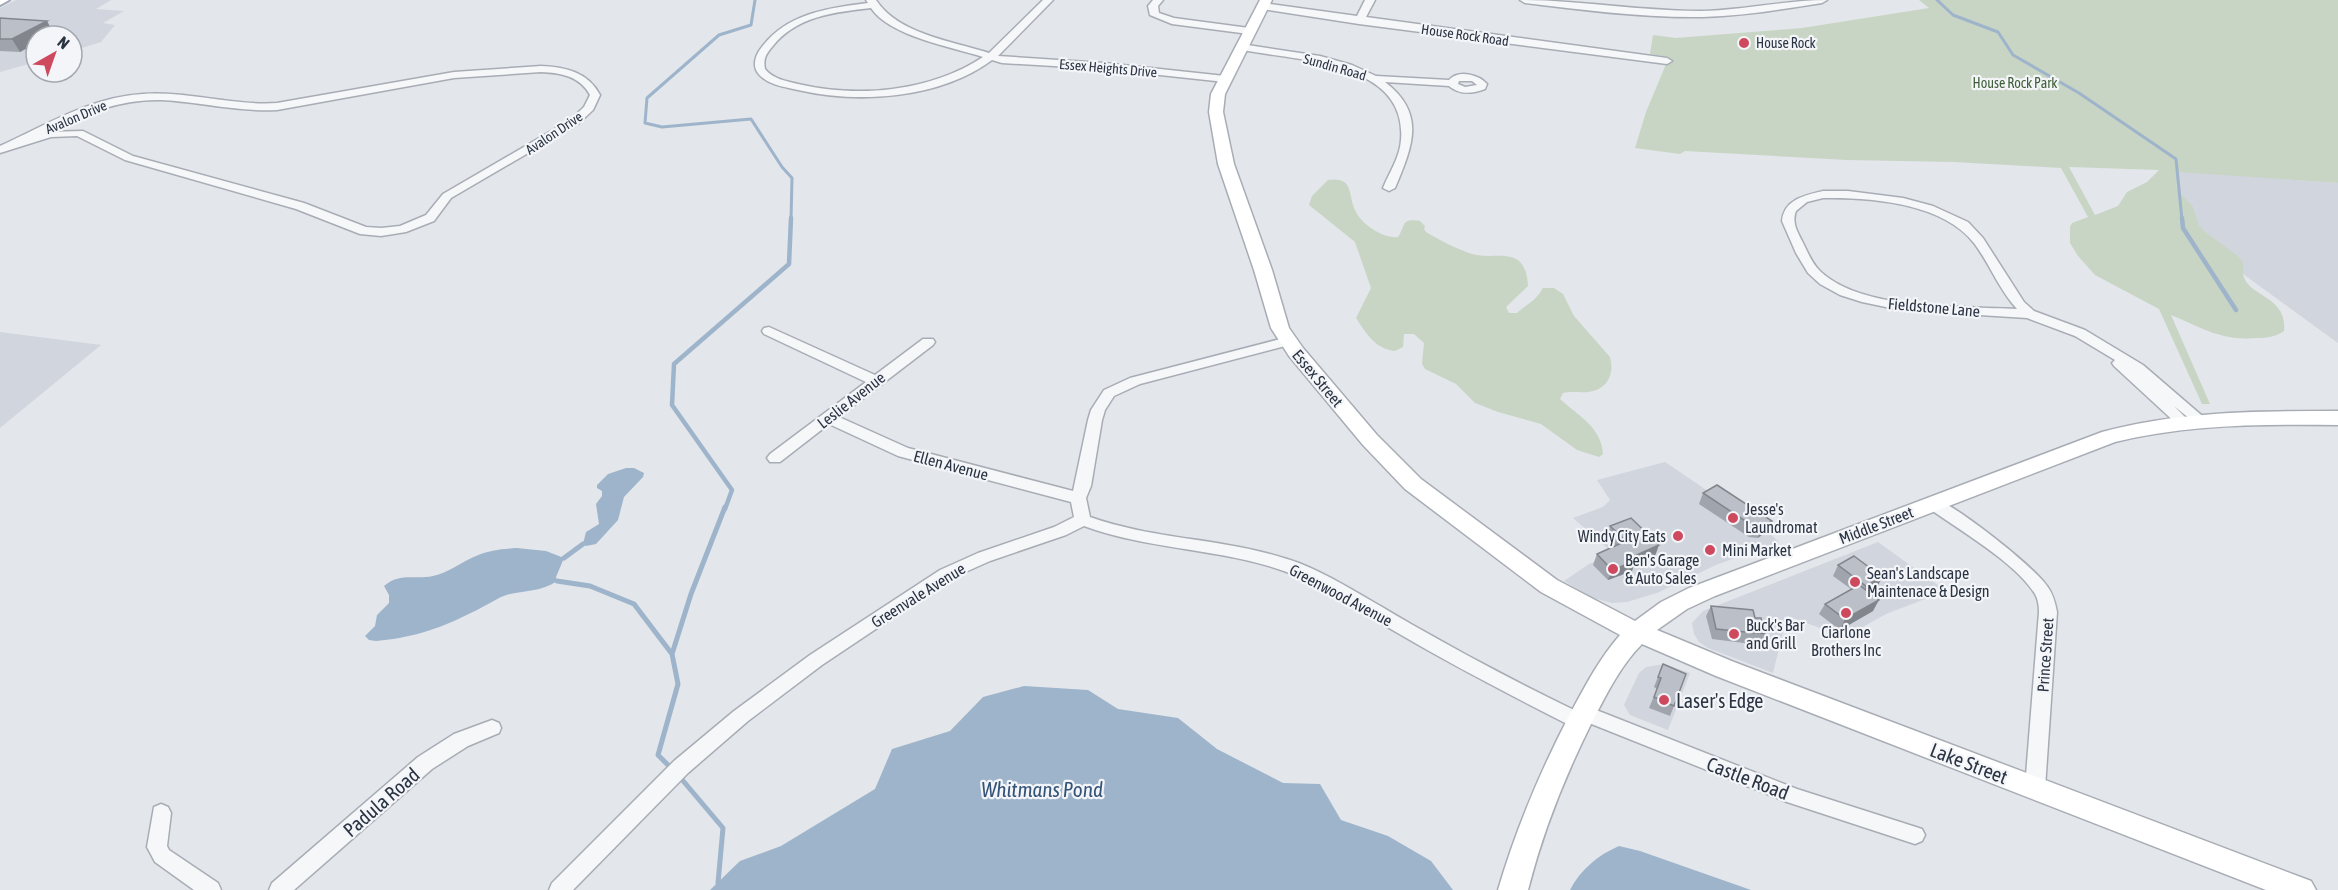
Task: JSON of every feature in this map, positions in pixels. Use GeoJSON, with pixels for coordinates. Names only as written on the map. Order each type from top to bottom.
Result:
{"type":"FeatureCollection","features":[{"type":"Feature","properties":{"kind":"street"},"geometry":{"type":"LineString","coordinates":[[871,2],[810,16],[791,23],[772,38],[760,58],[759,66],[763,73],[772,80],[803,89],[835,92],[872,92],[916,87],[972,68],[991,57],[1048,0]]}},
{"type":"Feature","properties":{"kind":"street","name":"Sundin Road"},"geometry":{"type":"LineString","coordinates":[[1158,0],[1153,6],[1155,15],[1353,69],[1376,79],[1393,92],[1407,119],[1405,148],[1389,188]]}},
{"type":"Feature","properties":{"kind":"street"},"geometry":{"type":"LineString","coordinates":[[1359,21],[1370,0]]}},
{"type":"Feature","properties":{"kind":"street"},"geometry":{"type":"LineString","coordinates":[[1524,0],[1613,10],[1683,14],[1745,11],[1822,0]]}},
{"type":"Feature","properties":{"kind":"street","name":"Essex Heights Drive"},"geometry":{"type":"LineString","coordinates":[[871,2],[891,22],[909,31],[1012,62],[1081,64],[1225,79]]}},
{"type":"Feature","properties":{"kind":"street","name":"Essex Street"},"geometry":{"type":"LineString","coordinates":[[1264,3],[1225,79],[1216,103],[1226,164],[1263,270],[1280,328],[1288,342],[1370,440],[1426,495],[1496,549],[1549,585],[1638,633]]}},
{"type":"Feature","properties":{"kind":"street","name":"House Rock Road"},"geometry":{"type":"LineString","coordinates":[[1264,3],[1359,21],[1667,61]]}},
{"type":"Feature","properties":{"kind":"street","name":"Avalon Drive"},"geometry":{"type":"LineString","coordinates":[[0,150],[85,110],[113,101],[139,97],[273,106],[440,77],[535,69],[562,71],[578,76],[589,83],[595,95],[589,108],[574,122],[447,196],[430,218],[402,229],[381,232],[364,231],[300,206],[129,158],[79,134],[51,134],[14,144]]}},
{"type":"Feature","properties":{"kind":"street"},"geometry":{"type":"LineString","coordinates":[[1376,79],[1452,83]]}},
{"type":"Feature","properties":{"kind":"street","name":"Fieldstone Lane"},"geometry":{"type":"LineString","coordinates":[[2029,314],[2019,304],[1969,230],[1941,212],[1916,205],[1842,194],[1811,197],[1799,201],[1788,216],[1788,225],[1809,266],[1828,283],[1882,304],[2029,314],[2080,333],[2112,353],[2124,369],[2192,421]]}},
{"type":"Feature","properties":{"kind":"street"},"geometry":{"type":"LineString","coordinates":[[770,331],[876,381]]}},
{"type":"Feature","properties":{"kind":"street","name":"Leslie Avenue"},"geometry":{"type":"LineString","coordinates":[[775,458],[928,342]]}},
{"type":"Feature","properties":{"kind":"street"},"geometry":{"type":"LineString","coordinates":[[1083,520],[1078,498],[1083,486],[1098,410],[1110,393],[1135,381],[1288,342]]}},
{"type":"Feature","properties":{"kind":"street","name":"Middle Street"},"geometry":{"type":"LineString","coordinates":[[1513,890],[1536,814],[1582,717],[1611,665],[1638,633],[1662,613],[1690,596],[2109,437],[2135,430],[2192,421],[2251,417],[2338,418]]}},
{"type":"Feature","properties":{"kind":"street","name":"Ellen Avenue"},"geometry":{"type":"LineString","coordinates":[[829,418],[903,452],[1078,498]]}},
{"type":"Feature","properties":{"kind":"street","name":"Prince Street"},"geometry":{"type":"LineString","coordinates":[[1933,503],[2027,574],[2037,584],[2047,602],[2035,788]]}},
{"type":"Feature","properties":{"kind":"street","name":"Greenwood Avenue"},"geometry":{"type":"LineString","coordinates":[[1083,520],[1112,530],[1239,553],[1290,567],[1345,595],[1498,681],[1582,717]]}},
{"type":"Feature","properties":{"kind":"street","name":"Greenvale Avenue"},"geometry":{"type":"LineString","coordinates":[[559,890],[665,781],[768,695],[946,574],[984,557],[1060,531],[1083,520]]}},
{"type":"Feature","properties":{"kind":"street","name":"Lake Street"},"geometry":{"type":"LineString","coordinates":[[1638,633],[1725,669],[2301,890]]}},
{"type":"Feature","properties":{"kind":"street","name":"Castle Road"},"geometry":{"type":"LineString","coordinates":[[1582,717],[1794,796],[1915,835]]}},
{"type":"Feature","properties":{"kind":"street","name":"Padula Road"},"geometry":{"type":"LineString","coordinates":[[279,890],[425,763],[460,740],[492,728]]}},
{"type":"Feature","properties":{"kind":"street"},"geometry":{"type":"LineString","coordinates":[[162,813],[157,847],[162,856],[212,890]]}},
{"type":"Feature","properties":{"kind":"shaded area"},"geometry":{"type":"Polygon","coordinates":[[[16,0],[111,0],[96,9],[124,11],[103,23],[115,25],[101,42],[84,47],[84,24],[24,24],[24,65],[0,72],[0,8],[16,0]]]}},
{"type":"Feature","properties":{"kind":"shaded area"},"geometry":{"type":"Polygon","coordinates":[[[2162,170],[2338,183],[2338,343],[2184,231],[2162,170]]]}},
{"type":"Feature","properties":{"kind":"shaded area"},"geometry":{"type":"Polygon","coordinates":[[[0,332],[101,345],[0,428],[0,332]]]}},
{"type":"Feature","properties":{"kind":"shaded area"},"geometry":{"type":"Polygon","coordinates":[[[1665,462],[1767,531],[1779,542],[1716,565],[1657,593],[1627,602],[1612,603],[1593,598],[1564,581],[1589,564],[1614,554],[1573,518],[1603,507],[1610,500],[1597,480],[1665,462]]]}},
{"type":"Feature","properties":{"kind":"shaded area"},"geometry":{"type":"Polygon","coordinates":[[[1878,542],[1946,591],[1886,614],[1845,637],[1787,616],[1773,673],[1708,648],[1699,642],[1694,634],[1692,623],[1703,611],[1878,542]]]}},
{"type":"Feature","properties":{"kind":"shaded area"},"geometry":{"type":"Polygon","coordinates":[[[1664,664],[1690,673],[1668,730],[1630,715],[1624,705],[1639,673],[1646,667],[1664,664]]]}},
{"type":"Feature","properties":{"kind":"green space","name":"House Rock Park"},"geometry":{"type":"Polygon","coordinates":[[[1919,0],[2338,0],[2338,183],[2178,172],[2176,188],[2193,207],[2199,225],[2239,257],[2243,263],[2243,275],[2247,283],[2274,304],[2284,320],[2284,331],[2277,335],[2232,338],[2171,315],[2210,404],[2202,404],[2159,309],[2095,275],[2078,256],[2070,243],[2070,227],[2072,223],[2088,217],[2061,168],[1685,151],[1680,154],[1635,148],[1646,112],[1669,57],[1650,54],[1653,35],[1676,38],[1802,28],[1929,8],[1919,0]],[[2069,167],[2095,215],[2118,206],[2127,192],[2147,182],[2159,170],[2069,167]]]}},
{"type":"Feature","properties":{"kind":"green space"},"geometry":{"type":"Polygon","coordinates":[[[1328,180],[1342,181],[1346,184],[1358,215],[1379,233],[1398,237],[1406,222],[1420,221],[1425,226],[1426,232],[1466,252],[1481,256],[1508,257],[1522,264],[1528,286],[1506,307],[1509,313],[1517,313],[1543,288],[1554,288],[1563,294],[1574,316],[1610,357],[1610,375],[1605,385],[1595,391],[1563,393],[1560,399],[1593,429],[1598,436],[1603,454],[1599,457],[1577,450],[1541,424],[1475,403],[1456,384],[1425,369],[1422,364],[1424,343],[1414,334],[1404,334],[1403,347],[1395,351],[1377,344],[1356,318],[1371,288],[1355,242],[1309,205],[1312,196],[1328,180]]]}},
{"type":"Feature","properties":{"kind":"water"},"geometry":{"type":"Polygon","coordinates":[[[634,468],[644,473],[643,477],[624,497],[618,520],[596,544],[586,546],[583,544],[586,532],[599,524],[596,504],[602,496],[602,491],[597,488],[597,485],[608,474],[634,468]]]}},
{"type":"Feature","properties":{"kind":"water"},"geometry":{"type":"Polygon","coordinates":[[[517,548],[546,551],[564,558],[556,577],[557,581],[543,588],[506,595],[455,621],[425,632],[376,641],[369,640],[365,636],[375,626],[377,615],[389,603],[389,595],[384,586],[390,582],[402,578],[433,576],[481,554],[517,548]]]}},
{"type":"Feature","properties":{"kind":"water","name":"Whitmans Pond"},"geometry":{"type":"Polygon","coordinates":[[[1024,686],[1088,690],[1118,709],[1178,718],[1217,749],[1283,783],[1320,784],[1341,820],[1388,836],[1431,861],[1453,890],[710,890],[740,861],[781,846],[875,789],[892,749],[950,731],[983,697],[1024,686]]]}},
{"type":"Feature","properties":{"kind":"water"},"geometry":{"type":"Polygon","coordinates":[[[1619,846],[1640,851],[1751,890],[1570,890],[1590,864],[1619,846]]]}},
{"type":"Feature","properties":{"kind":"building"},"geometry":{"type":"Polygon","coordinates":[[[0,18],[47,21],[41,24],[24,24],[24,33],[12,39],[0,39],[0,18]]]}},
{"type":"Feature","properties":{"kind":"building"},"geometry":{"type":"Polygon","coordinates":[[[1717,485],[1772,521],[1762,527],[1753,526],[1703,493],[1717,485]]]}},
{"type":"Feature","properties":{"kind":"building"},"geometry":{"type":"Polygon","coordinates":[[[1631,518],[1659,545],[1632,557],[1635,561],[1612,570],[1597,554],[1626,541],[1610,526],[1631,518]]]}},
{"type":"Feature","properties":{"kind":"building"},"geometry":{"type":"Polygon","coordinates":[[[1854,556],[1882,577],[1866,586],[1838,565],[1854,556]]]}},
{"type":"Feature","properties":{"kind":"building"},"geometry":{"type":"Polygon","coordinates":[[[1859,585],[1879,600],[1845,619],[1825,604],[1859,585]]]}},
{"type":"Feature","properties":{"kind":"building"},"geometry":{"type":"Polygon","coordinates":[[[1711,606],[1753,610],[1755,618],[1761,618],[1765,634],[1716,629],[1711,606]]]}},
{"type":"Feature","properties":{"kind":"building","name":"Laser's Edge"},"geometry":{"type":"Polygon","coordinates":[[[1663,664],[1686,674],[1674,706],[1654,697],[1663,664]]]}},
{"type":"Feature","properties":{"kind":"waterway"},"geometry":{"type":"LineString","coordinates":[[755,0],[751,25],[719,35],[647,98],[645,123],[662,127],[751,119],[782,167],[792,178],[791,220]]}},
{"type":"Feature","properties":{"kind":"waterway"},"geometry":{"type":"LineString","coordinates":[[1937,0],[1953,15],[1998,32],[2013,55],[2079,93],[2176,159],[2182,220]]}},
{"type":"Feature","properties":{"kind":"waterway"},"geometry":{"type":"LineString","coordinates":[[725,509],[732,490],[672,405],[674,364],[789,264],[791,218]]}},
{"type":"Feature","properties":{"kind":"waterway"},"geometry":{"type":"LineString","coordinates":[[2182,218],[2183,228],[2236,310]]}},
{"type":"Feature","properties":{"kind":"waterway"},"geometry":{"type":"LineString","coordinates":[[672,654],[691,594],[725,507]]}},
{"type":"Feature","properties":{"kind":"waterway"},"geometry":{"type":"LineString","coordinates":[[564,558],[583,544]]}},
{"type":"Feature","properties":{"kind":"waterway"},"geometry":{"type":"LineString","coordinates":[[557,581],[590,586],[634,604],[672,654]]}},
{"type":"Feature","properties":{"kind":"waterway"},"geometry":{"type":"LineString","coordinates":[[672,654],[678,684],[658,755],[673,770]]}},
{"type":"Feature","properties":{"kind":"waterway"},"geometry":{"type":"LineString","coordinates":[[679,776],[723,828],[718,883],[721,883]]}},
{"type":"Feature","properties":{"kind":"place","name":"House Rock"},"geometry":{"type":"Point","coordinates":[1744,43]}},
{"type":"Feature","properties":{"kind":"place","name":"Jesse's Laundromat"},"geometry":{"type":"Point","coordinates":[1733,518]}},
{"type":"Feature","properties":{"kind":"place","name":"Windy City Eats"},"geometry":{"type":"Point","coordinates":[1678,536]}},
{"type":"Feature","properties":{"kind":"place","name":"Mini Market"},"geometry":{"type":"Point","coordinates":[1710,550]}},
{"type":"Feature","properties":{"kind":"place","name":"Ben's Garage & Auto Sales"},"geometry":{"type":"Point","coordinates":[1613,569]}},
{"type":"Feature","properties":{"kind":"place","name":"Sean's Landscape Maintenace & Design"},"geometry":{"type":"Point","coordinates":[1855,582]}},
{"type":"Feature","properties":{"kind":"place","name":"Ciarlone Brothers Inc"},"geometry":{"type":"Point","coordinates":[1846,613]}},
{"type":"Feature","properties":{"kind":"place","name":"Buck's Bar and Grill"},"geometry":{"type":"Point","coordinates":[1734,634]}},
{"type":"Feature","properties":{"kind":"place","name":"Laser's Edge"},"geometry":{"type":"Point","coordinates":[1664,700]}}]}
